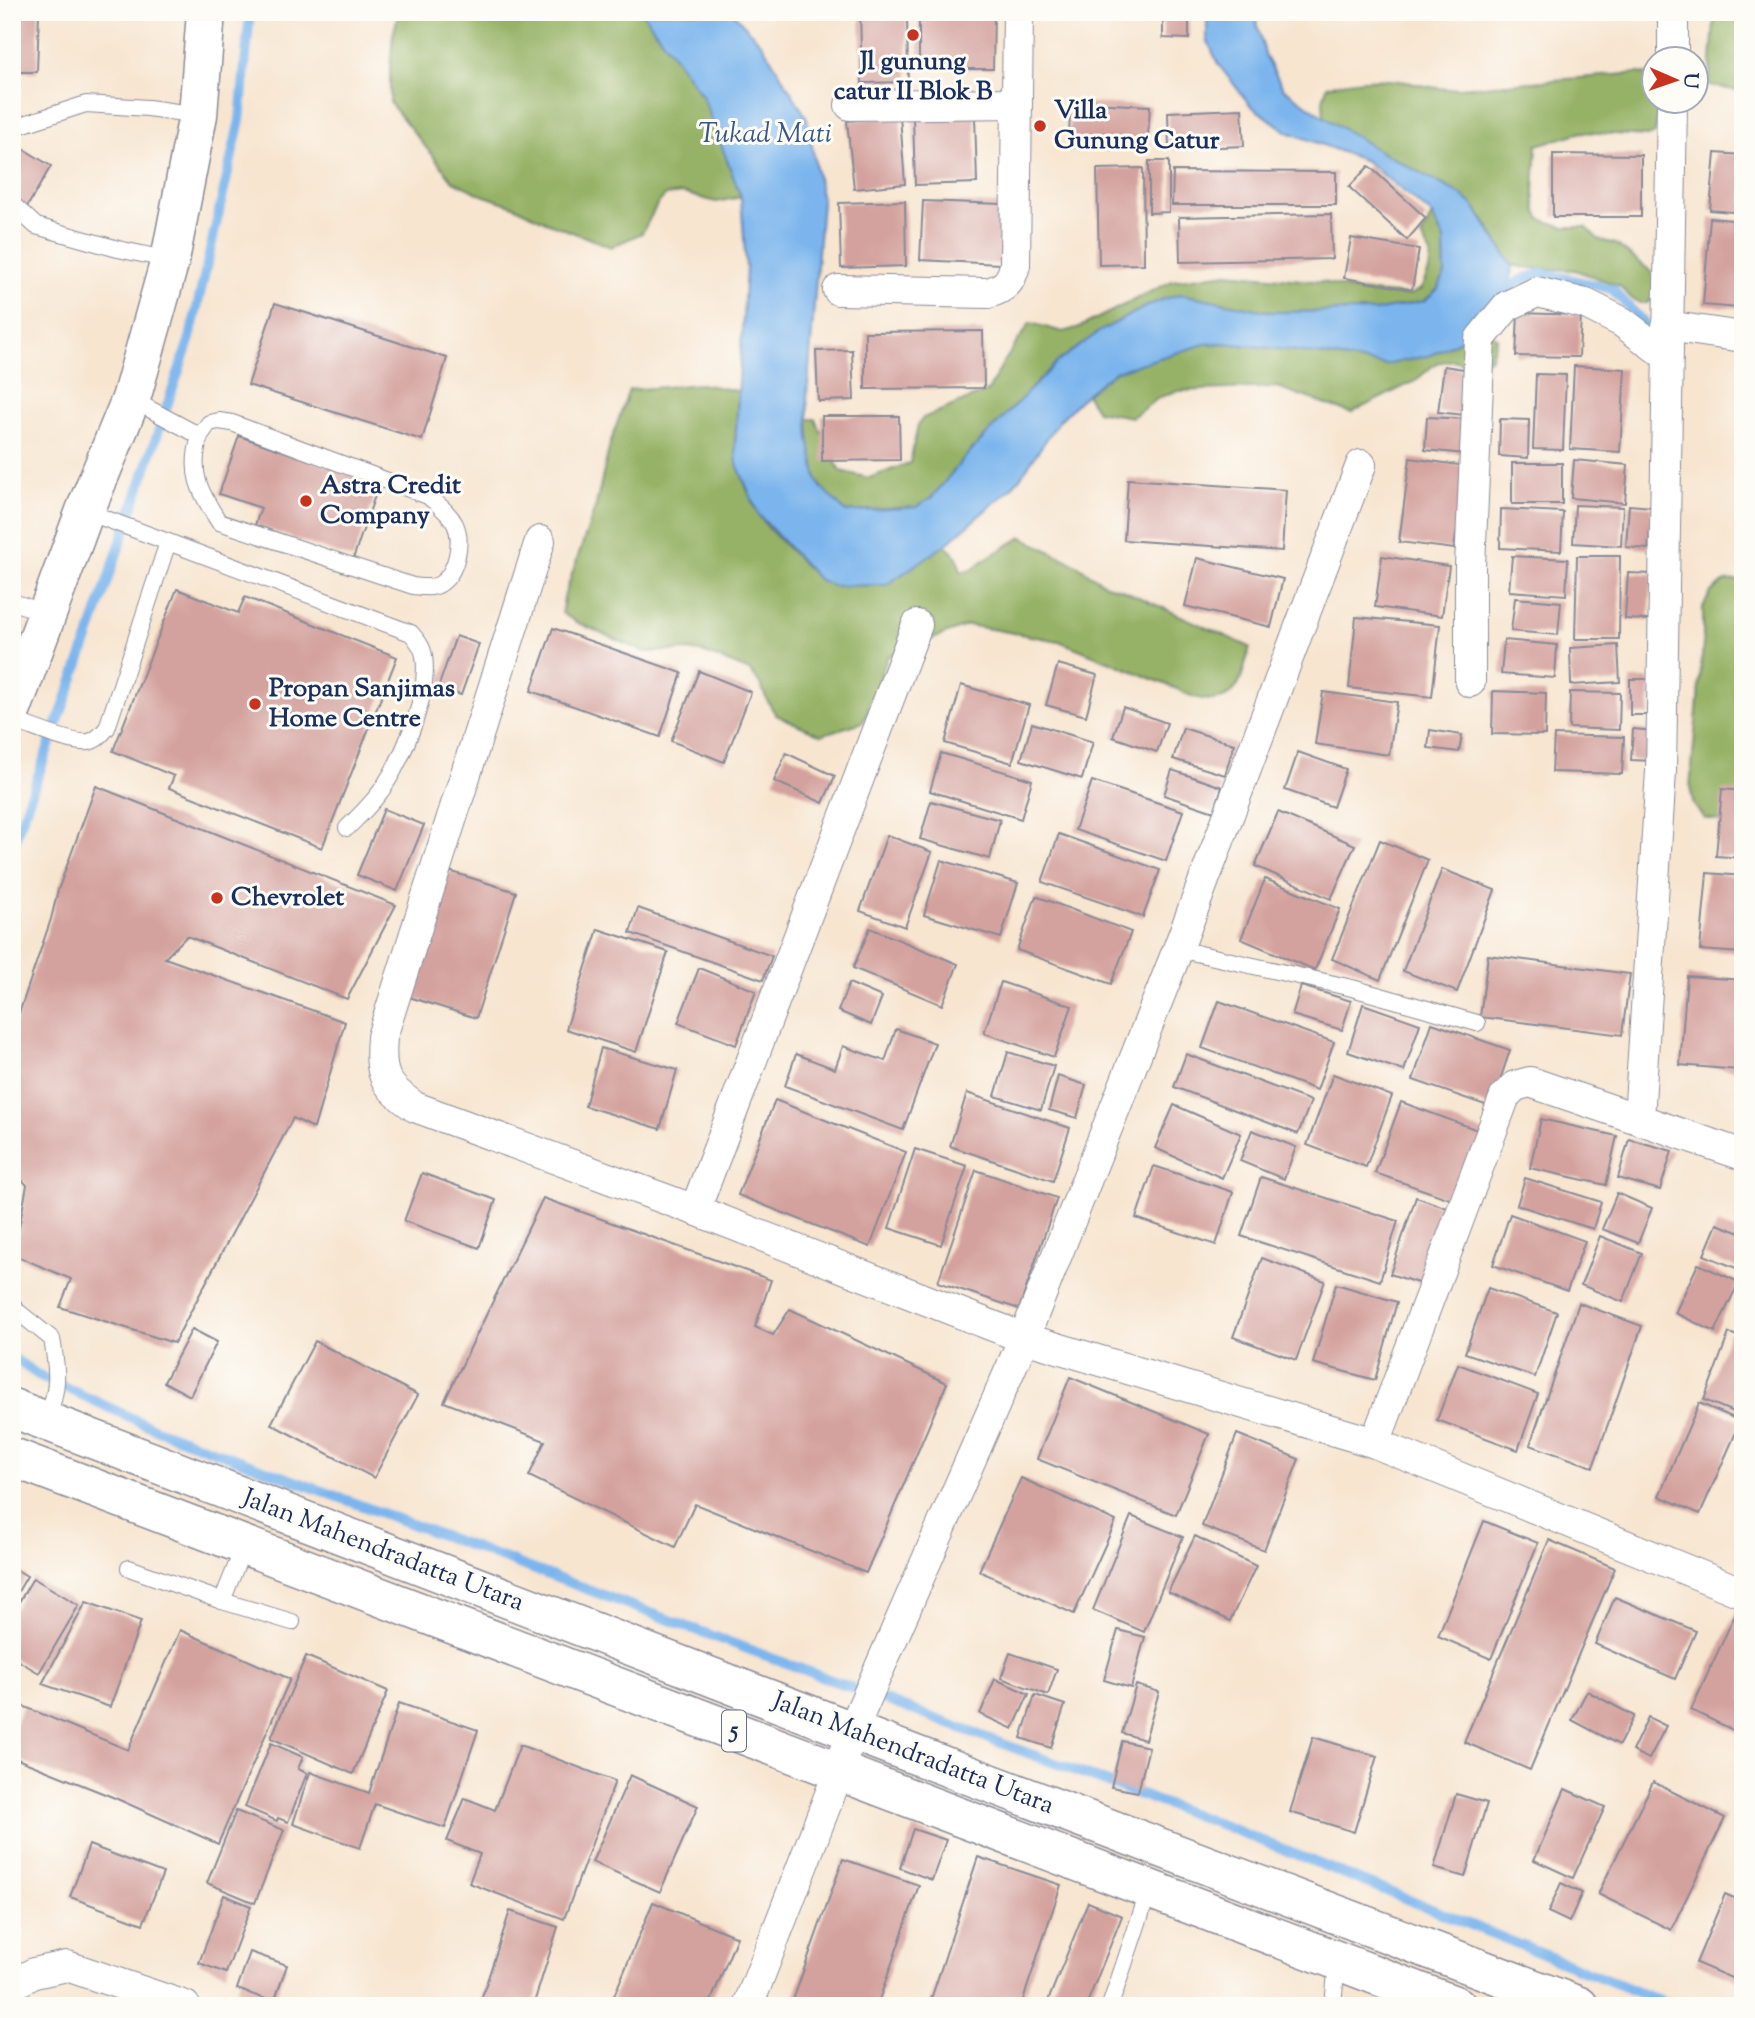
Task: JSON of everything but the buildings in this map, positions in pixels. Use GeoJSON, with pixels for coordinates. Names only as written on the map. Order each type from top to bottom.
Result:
{"type":"FeatureCollection","features":[{"type":"Feature","properties":{"kind":"main road"},"geometry":{"type":"LineString","coordinates":[[12,709],[30,608],[85,511],[131,399],[170,260],[198,115],[206,12]]}},
{"type":"Feature","properties":{"kind":"main road","name":"Jalan Mahendradatta Utara"},"geometry":{"type":"LineString","coordinates":[[29,1415],[1579,2006]]}},
{"type":"Feature","properties":{"kind":"main road","name":"Jalan Mahendradatta Utara"},"geometry":{"type":"LineString","coordinates":[[14,1459],[245,1544],[1457,2006]]}},
{"type":"Feature","properties":{"kind":"street"},"geometry":{"type":"LineString","coordinates":[[838,290],[988,293],[1002,289],[1011,279],[1015,265],[1018,12]]}},
{"type":"Feature","properties":{"kind":"street"},"geometry":{"type":"LineString","coordinates":[[1673,12],[1673,46]]}},
{"type":"Feature","properties":{"kind":"street"},"geometry":{"type":"LineString","coordinates":[[850,105],[1017,103]]}},
{"type":"Feature","properties":{"kind":"street"},"geometry":{"type":"LineString","coordinates":[[1639,1119],[1661,771],[1672,116]]}},
{"type":"Feature","properties":{"kind":"street"},"geometry":{"type":"LineString","coordinates":[[1470,682],[1470,566],[1480,339],[1507,306],[1537,292],[1586,304],[1622,322],[1667,356]]}},
{"type":"Feature","properties":{"kind":"street"},"geometry":{"type":"LineString","coordinates":[[1667,326],[1743,337]]}},
{"type":"Feature","properties":{"kind":"street"},"geometry":{"type":"LineString","coordinates":[[748,2006],[839,1772],[852,1731],[1024,1338],[1178,949],[1361,465]]}},
{"type":"Feature","properties":{"kind":"street"},"geometry":{"type":"LineString","coordinates":[[540,541],[382,1037],[380,1065],[392,1091],[415,1107],[695,1210],[1024,1338],[1375,1443],[1743,1593]]}},
{"type":"Feature","properties":{"kind":"street"},"geometry":{"type":"LineString","coordinates":[[695,1210],[917,625]]}},
{"type":"Feature","properties":{"kind":"street"},"geometry":{"type":"LineString","coordinates":[[1375,1443],[1504,1096],[1515,1086],[1530,1082],[1743,1155]]}},
{"type":"Feature","properties":{"kind":"street"},"geometry":{"type":"LineString","coordinates":[[12,1985],[34,1973],[67,1966],[185,2006]]}},
{"type":"Feature","properties":{"kind":"lane"},"geometry":{"type":"LineString","coordinates":[[12,128],[86,104],[198,115]]}},
{"type":"Feature","properties":{"kind":"lane"},"geometry":{"type":"LineString","coordinates":[[12,204],[36,226],[118,249],[170,260]]}},
{"type":"Feature","properties":{"kind":"lane"},"geometry":{"type":"LineString","coordinates":[[131,399],[200,436]]}},
{"type":"Feature","properties":{"kind":"lane"},"geometry":{"type":"LineString","coordinates":[[209,422],[232,423],[428,496],[443,508],[455,524],[459,542],[448,576],[439,585],[413,586],[219,522],[199,488],[195,461],[200,436],[209,422]]}},
{"type":"Feature","properties":{"kind":"lane"},"geometry":{"type":"LineString","coordinates":[[85,511],[411,633],[420,644],[424,656],[420,705],[414,726],[385,786],[369,807],[347,828]]}},
{"type":"Feature","properties":{"kind":"lane"},"geometry":{"type":"LineString","coordinates":[[12,720],[74,741],[88,742],[97,739],[107,728],[168,542]]}},
{"type":"Feature","properties":{"kind":"lane"},"geometry":{"type":"LineString","coordinates":[[1178,949],[1352,988],[1478,1024]]}},
{"type":"Feature","properties":{"kind":"lane"},"geometry":{"type":"LineString","coordinates":[[12,1304],[52,1339],[58,1371],[54,1402],[29,1415]]}},
{"type":"Feature","properties":{"kind":"lane"},"geometry":{"type":"LineString","coordinates":[[222,1601],[245,1544]]}},
{"type":"Feature","properties":{"kind":"lane"},"geometry":{"type":"LineString","coordinates":[[129,1568],[292,1622]]}},
{"type":"Feature","properties":{"kind":"lane"},"geometry":{"type":"LineString","coordinates":[[1110,2006],[1149,1887]]}},
{"type":"Feature","properties":{"kind":"lane"},"geometry":{"type":"LineString","coordinates":[[1333,2006],[1338,1960]]}},
{"type":"Feature","properties":{"kind":"green space"},"geometry":{"type":"Polygon","coordinates":[[[399,12],[642,12],[703,97],[741,197],[716,202],[683,193],[666,195],[658,203],[642,233],[611,247],[453,181],[390,103],[393,35],[399,12]]]}},
{"type":"Feature","properties":{"kind":"green space"},"geometry":{"type":"Polygon","coordinates":[[[1715,12],[1743,12],[1743,92],[1710,85],[1715,12]]]}},
{"type":"Feature","properties":{"kind":"green space"},"geometry":{"type":"Polygon","coordinates":[[[1640,73],[1640,116],[1657,116],[1655,134],[1646,136],[1582,132],[1537,145],[1534,193],[1540,219],[1564,227],[1586,227],[1599,240],[1616,244],[1658,277],[1654,297],[1648,303],[1632,299],[1620,286],[1575,270],[1512,265],[1483,218],[1460,194],[1381,152],[1324,117],[1323,100],[1327,86],[1354,81],[1390,80],[1448,89],[1640,73]]]}},
{"type":"Feature","properties":{"kind":"green space"},"geometry":{"type":"Polygon","coordinates":[[[1432,215],[1444,240],[1445,274],[1438,289],[1424,301],[1375,311],[1272,312],[1181,294],[1164,299],[1100,331],[1056,363],[966,456],[932,498],[916,507],[846,512],[818,481],[811,454],[808,419],[815,419],[840,471],[869,478],[910,463],[918,425],[923,418],[988,391],[1030,323],[1063,332],[1080,327],[1172,281],[1227,273],[1324,282],[1356,291],[1410,295],[1421,289],[1429,271],[1431,254],[1421,237],[1432,215]]]}},
{"type":"Feature","properties":{"kind":"green space"},"geometry":{"type":"Polygon","coordinates":[[[1477,324],[1497,338],[1490,359],[1472,366],[1453,360],[1436,363],[1415,381],[1351,413],[1277,387],[1178,391],[1160,397],[1132,417],[1097,411],[1086,394],[1114,372],[1205,344],[1222,343],[1290,350],[1386,365],[1477,324]]]}},
{"type":"Feature","properties":{"kind":"green space"},"geometry":{"type":"Polygon","coordinates":[[[701,384],[738,391],[735,446],[737,464],[751,499],[769,529],[818,579],[833,586],[886,585],[945,545],[957,557],[961,572],[972,569],[1022,537],[1077,565],[1106,585],[1121,589],[1250,647],[1238,685],[1225,697],[1201,699],[1059,641],[968,625],[888,656],[863,722],[821,735],[776,715],[761,685],[750,671],[705,653],[688,650],[645,652],[576,622],[562,613],[564,597],[596,505],[610,444],[629,390],[701,384]]]}},
{"type":"Feature","properties":{"kind":"green space"},"geometry":{"type":"Polygon","coordinates":[[[1743,580],[1743,825],[1704,818],[1694,805],[1690,788],[1703,645],[1703,607],[1711,592],[1725,581],[1743,580]]]}},
{"type":"Feature","properties":{"kind":"water","name":"Tukad Mati"},"geometry":{"type":"Polygon","coordinates":[[[642,12],[732,12],[762,44],[807,118],[822,201],[807,397],[809,439],[821,487],[846,512],[916,507],[931,498],[966,456],[1056,363],[1100,331],[1164,299],[1181,294],[1272,312],[1375,311],[1424,301],[1438,289],[1445,274],[1444,240],[1432,215],[1366,161],[1288,132],[1251,106],[1218,64],[1207,39],[1210,12],[1258,12],[1257,25],[1266,57],[1283,88],[1324,117],[1381,152],[1460,194],[1473,205],[1512,265],[1509,297],[1461,340],[1431,355],[1386,365],[1290,350],[1222,343],[1205,344],[1114,372],[1086,394],[1059,421],[1009,490],[945,545],[886,585],[833,586],[818,579],[758,514],[737,464],[735,446],[746,268],[741,197],[703,97],[642,12]]]}},
{"type":"Feature","properties":{"kind":"waterway"},"geometry":{"type":"LineString","coordinates":[[12,847],[88,639],[190,338],[240,120],[250,12]]}},
{"type":"Feature","properties":{"kind":"waterway"},"geometry":{"type":"LineString","coordinates":[[1498,292],[1543,273],[1612,289],[1644,323]]}},
{"type":"Feature","properties":{"kind":"waterway"},"geometry":{"type":"LineString","coordinates":[[12,1357],[38,1375],[158,1430],[1235,1830],[1672,2006]]}},
{"type":"Feature","properties":{"kind":"place","name":"Jl gunung catur II Blok B"},"geometry":{"type":"Point","coordinates":[913,35]}},
{"type":"Feature","properties":{"kind":"place","name":"Villa Gunung Catur"},"geometry":{"type":"Point","coordinates":[1040,126]}},
{"type":"Feature","properties":{"kind":"place","name":"Astra Credit Company"},"geometry":{"type":"Point","coordinates":[306,501]}},
{"type":"Feature","properties":{"kind":"place","name":"Propan Sanjimas Home Centre"},"geometry":{"type":"Point","coordinates":[255,704]}},
{"type":"Feature","properties":{"kind":"place","name":"Chevrolet"},"geometry":{"type":"Point","coordinates":[217,898]}}]}
